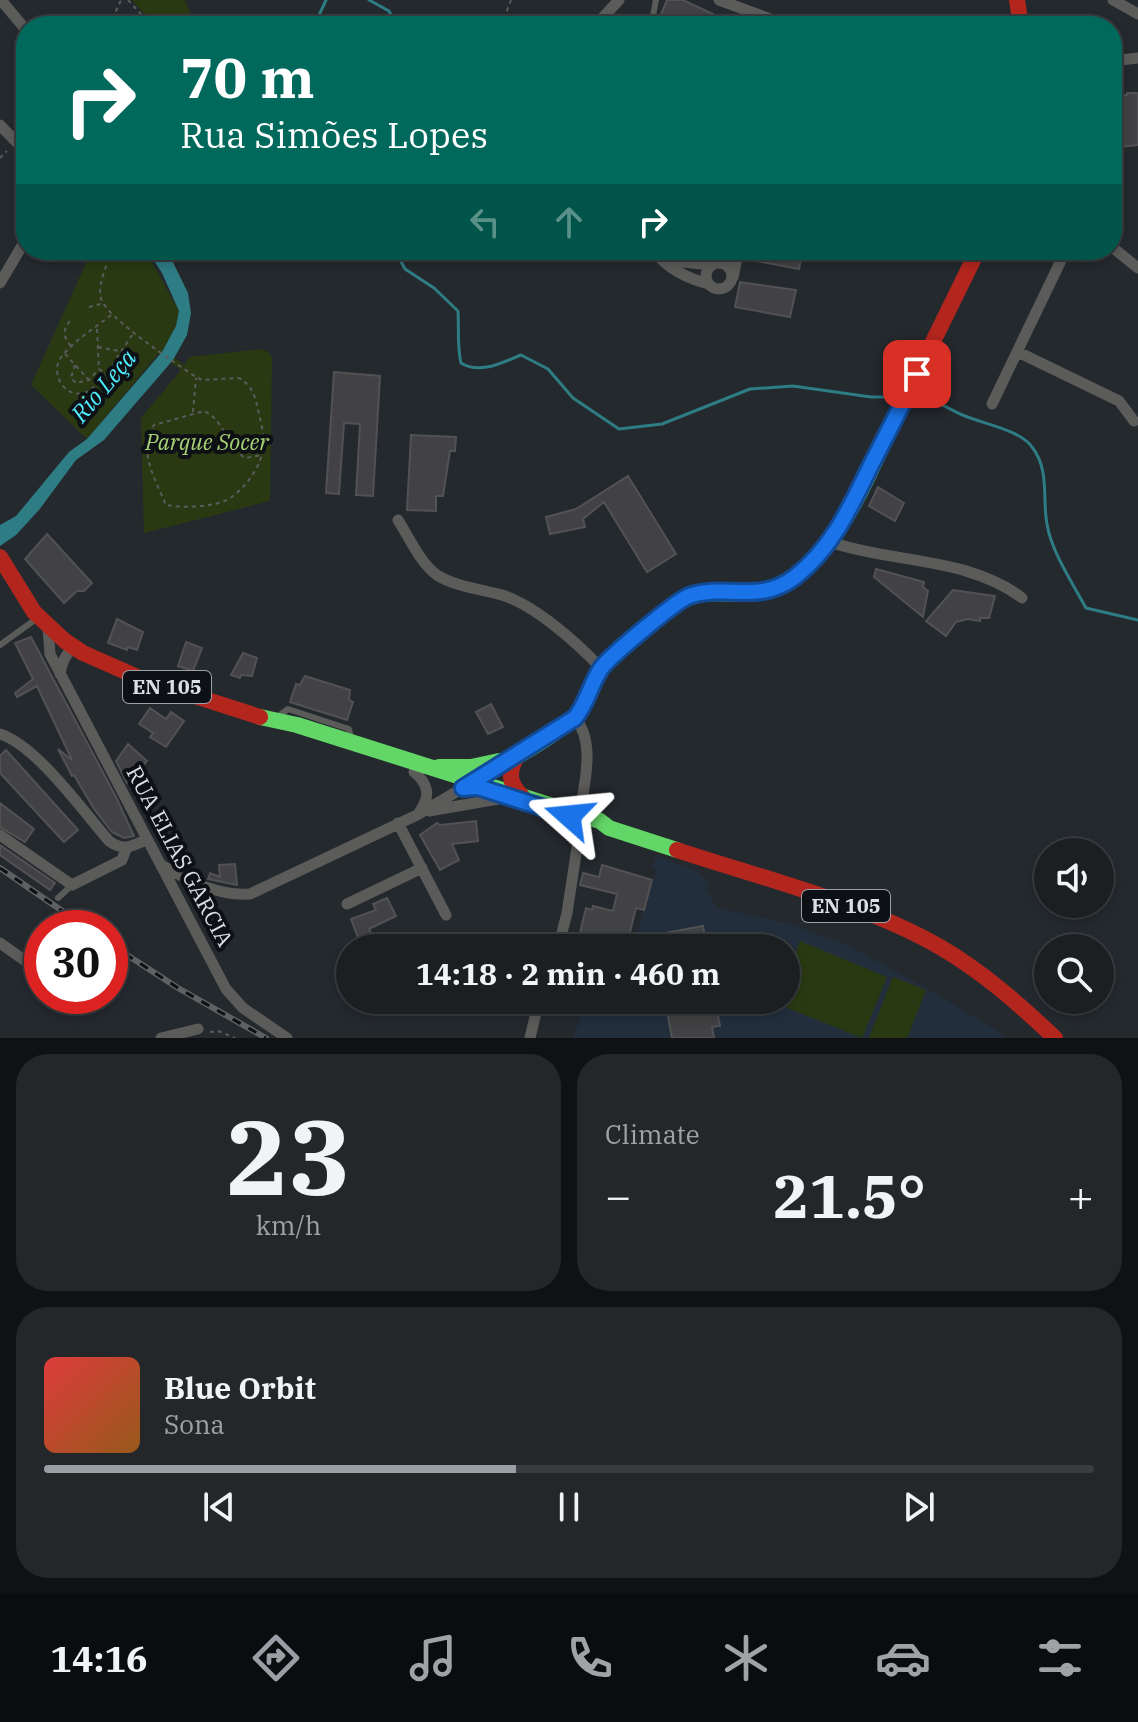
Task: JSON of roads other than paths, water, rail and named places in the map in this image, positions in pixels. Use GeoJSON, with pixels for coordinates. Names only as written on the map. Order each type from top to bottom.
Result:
{"type":"FeatureCollection","features":[{"type":"Feature","properties":{"kind":"main road"},"geometry":{"type":"LineString","coordinates":[[295,732],[472,786],[575,718],[585,705],[601,668],[688,596],[756,593],[794,578],[830,542],[910,390],[973,260]]}},
{"type":"Feature","properties":{"kind":"main road","name":"RUA ELIAS GARCIA"},"geometry":{"type":"LineString","coordinates":[[1,560],[28,605],[69,643]]}},
{"type":"Feature","properties":{"kind":"main road","name":"EN 105"},"geometry":{"type":"LineString","coordinates":[[69,643],[102,663],[137,677],[352,742],[421,769]]}},
{"type":"Feature","properties":{"kind":"main road","name":"EN 105"},"geometry":{"type":"LineString","coordinates":[[275,721],[295,732],[472,786],[581,815]]}},
{"type":"Feature","properties":{"kind":"main road"},"geometry":{"type":"LineString","coordinates":[[421,769],[471,767],[519,754]]}},
{"type":"Feature","properties":{"kind":"main road"},"geometry":{"type":"LineString","coordinates":[[519,754],[513,763],[510,780],[522,796]]}},
{"type":"Feature","properties":{"kind":"main road","name":"EN 105"},"geometry":{"type":"LineString","coordinates":[[472,786],[522,796],[600,821],[609,828],[885,919],[942,948],[1004,990],[1055,1038]]}},
{"type":"Feature","properties":{"kind":"street"},"geometry":{"type":"LineString","coordinates":[[1,0],[16,18]]}},
{"type":"Feature","properties":{"kind":"street"},"geometry":{"type":"LineString","coordinates":[[604,16],[619,0]]}},
{"type":"Feature","properties":{"kind":"street"},"geometry":{"type":"LineString","coordinates":[[719,0],[762,16]]}},
{"type":"Feature","properties":{"kind":"street"},"geometry":{"type":"LineString","coordinates":[[1113,0],[1138,14]]}},
{"type":"Feature","properties":{"kind":"street"},"geometry":{"type":"LineString","coordinates":[[0,125],[16,140]]}},
{"type":"Feature","properties":{"kind":"street"},"geometry":{"type":"LineString","coordinates":[[1122,255],[1138,268]]}},
{"type":"Feature","properties":{"kind":"street"},"geometry":{"type":"LineString","coordinates":[[0,283],[16,256]]}},
{"type":"Feature","properties":{"kind":"street"},"geometry":{"type":"LineString","coordinates":[[660,260],[673,266],[680,274],[716,289],[725,288],[733,277],[737,260]]}},
{"type":"Feature","properties":{"kind":"street"},"geometry":{"type":"LineString","coordinates":[[709,284],[706,272],[720,260]]}},
{"type":"Feature","properties":{"kind":"street"},"geometry":{"type":"LineString","coordinates":[[992,404],[1061,260]]}},
{"type":"Feature","properties":{"kind":"street"},"geometry":{"type":"LineString","coordinates":[[673,266],[683,262],[716,264],[731,269],[733,277]]}},
{"type":"Feature","properties":{"kind":"street"},"geometry":{"type":"LineString","coordinates":[[1018,352],[1119,401],[1134,421]]}},
{"type":"Feature","properties":{"kind":"street"},"geometry":{"type":"LineString","coordinates":[[398,520],[418,554],[436,574],[530,608],[601,668]]}},
{"type":"Feature","properties":{"kind":"street"},"geometry":{"type":"LineString","coordinates":[[830,542],[984,578],[1010,588],[1022,598]]}},
{"type":"Feature","properties":{"kind":"street","name":"RUA ELIAS GARCIA"},"geometry":{"type":"LineString","coordinates":[[44,622],[50,654],[226,989],[243,1008],[287,1038]]}},
{"type":"Feature","properties":{"kind":"street"},"geometry":{"type":"LineString","coordinates":[[60,674],[69,643]]}},
{"type":"Feature","properties":{"kind":"street"},"geometry":{"type":"LineString","coordinates":[[562,934],[581,815],[587,754],[582,731],[575,718]]}},
{"type":"Feature","properties":{"kind":"street"},"geometry":{"type":"LineString","coordinates":[[0,734],[25,749],[44,766],[117,847],[126,849],[146,840]]}},
{"type":"Feature","properties":{"kind":"street"},"geometry":{"type":"LineString","coordinates":[[417,815],[427,797],[421,769]]}},
{"type":"Feature","properties":{"kind":"street"},"geometry":{"type":"LineString","coordinates":[[162,866],[197,885],[235,895],[263,890],[472,786],[569,816],[581,815]]}},
{"type":"Feature","properties":{"kind":"street"},"geometry":{"type":"LineString","coordinates":[[417,815],[457,805],[472,786]]}},
{"type":"Feature","properties":{"kind":"street"},"geometry":{"type":"LineString","coordinates":[[398,823],[446,915]]}},
{"type":"Feature","properties":{"kind":"street"},"geometry":{"type":"LineString","coordinates":[[0,835],[72,885],[122,860],[126,849]]}},
{"type":"Feature","properties":{"kind":"street"},"geometry":{"type":"LineString","coordinates":[[347,904],[422,868]]}},
{"type":"Feature","properties":{"kind":"street"},"geometry":{"type":"LineString","coordinates":[[179,898],[197,885]]}},
{"type":"Feature","properties":{"kind":"street"},"geometry":{"type":"LineString","coordinates":[[0,943],[24,960]]}},
{"type":"Feature","properties":{"kind":"street"},"geometry":{"type":"LineString","coordinates":[[530,1038],[536,1014]]}},
{"type":"Feature","properties":{"kind":"street"},"geometry":{"type":"LineString","coordinates":[[161,1038],[198,1029]]}},
{"type":"Feature","properties":{"kind":"lane"},"geometry":{"type":"LineString","coordinates":[[0,645],[44,622]]}},
{"type":"Feature","properties":{"kind":"lane"},"geometry":{"type":"LineString","coordinates":[[58,898],[72,885]]}},
{"type":"Feature","properties":{"kind":"water"},"geometry":{"type":"Polygon","coordinates":[[[154,260],[172,260],[188,293],[191,313],[187,335],[173,360],[104,440],[76,460],[16,535],[0,546],[0,525],[16,516],[69,452],[87,439],[162,352],[176,326],[179,311],[154,260]]]}},
{"type":"Feature","properties":{"kind":"waterway"},"geometry":{"type":"LineString","coordinates":[[319,16],[326,0]]}},
{"type":"Feature","properties":{"kind":"waterway"},"geometry":{"type":"LineString","coordinates":[[369,0],[389,11],[391,16]]}},
{"type":"Feature","properties":{"kind":"waterway"},"geometry":{"type":"LineString","coordinates":[[400,260],[405,269],[434,288],[458,311],[461,363],[484,368],[521,355],[548,369],[573,398],[619,429],[662,424],[750,389],[793,386],[871,397],[898,397]]}},
{"type":"Feature","properties":{"kind":"waterway"},"geometry":{"type":"LineString","coordinates":[[914,397],[1011,432],[1026,441],[1041,465],[1049,534],[1086,608],[1138,620]]}},
{"type":"Feature","properties":{"kind":"railway"},"geometry":{"type":"LineString","coordinates":[[0,868],[61,910]]}},
{"type":"Feature","properties":{"kind":"railway"},"geometry":{"type":"LineString","coordinates":[[128,956],[266,1038]]}},
{"type":"Feature","properties":{"kind":"water label","name":"Rio Leça"},"geometry":{"type":"Point","coordinates":[104,386]}},
{"type":"Feature","properties":{"kind":"park label","name":"Parque Socer"},"geometry":{"type":"Point","coordinates":[207,442]}}]}
